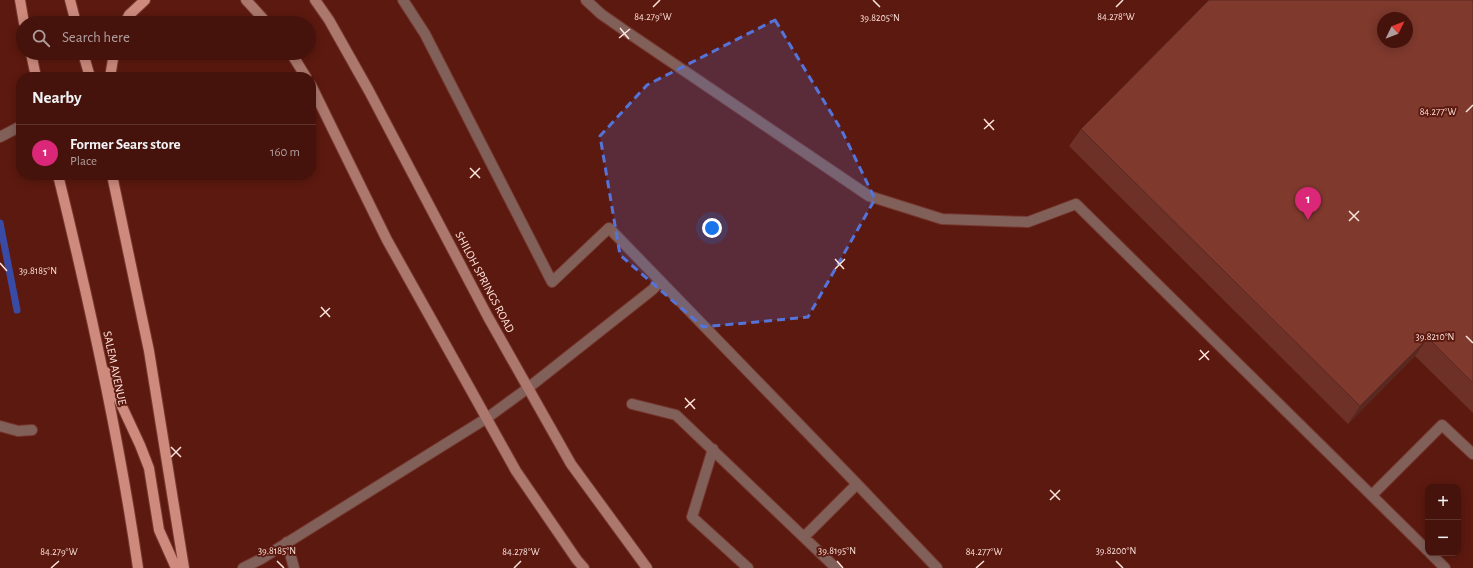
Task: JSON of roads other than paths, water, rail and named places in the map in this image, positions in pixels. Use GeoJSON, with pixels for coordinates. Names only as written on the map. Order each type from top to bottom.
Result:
{"type":"FeatureCollection","features":[{"type":"Feature","properties":{"kind":"main road"},"geometry":{"type":"LineString","coordinates":[[20,0],[23,16]]}},
{"type":"Feature","properties":{"kind":"main road"},"geometry":{"type":"LineString","coordinates":[[70,0],[74,16]]}},
{"type":"Feature","properties":{"kind":"main road"},"geometry":{"type":"LineString","coordinates":[[128,16],[145,0]]}},
{"type":"Feature","properties":{"kind":"main road"},"geometry":{"type":"LineString","coordinates":[[246,0],[261,16]]}},
{"type":"Feature","properties":{"kind":"main road","name":"SHILOH SPRINGS ROAD"},"geometry":{"type":"LineString","coordinates":[[315,0],[329,20],[369,91],[488,317],[571,464],[647,568]]}},
{"type":"Feature","properties":{"kind":"main road"},"geometry":{"type":"LineString","coordinates":[[32,60],[35,72]]}},
{"type":"Feature","properties":{"kind":"main road"},"geometry":{"type":"LineString","coordinates":[[85,60],[89,72]]}},
{"type":"Feature","properties":{"kind":"main road"},"geometry":{"type":"LineString","coordinates":[[111,72],[113,60]]}},
{"type":"Feature","properties":{"kind":"main road"},"geometry":{"type":"LineString","coordinates":[[295,60],[303,72]]}},
{"type":"Feature","properties":{"kind":"main road"},"geometry":{"type":"LineString","coordinates":[[316,95],[387,240],[516,471],[584,568]]}},
{"type":"Feature","properties":{"kind":"main road","name":"SALEM AVENUE"},"geometry":{"type":"LineString","coordinates":[[59,180],[100,357],[133,528],[138,568]]}},
{"type":"Feature","properties":{"kind":"main road"},"geometry":{"type":"LineString","coordinates":[[113,180],[149,350],[184,568]]}},
{"type":"Feature","properties":{"kind":"main road"},"geometry":{"type":"LineString","coordinates":[[100,357],[149,468],[159,530],[176,568]]}},
{"type":"Feature","properties":{"kind":"lane"},"geometry":{"type":"LineString","coordinates":[[403,0],[425,34],[552,282],[609,228],[938,568]]}},
{"type":"Feature","properties":{"kind":"lane"},"geometry":{"type":"LineString","coordinates":[[586,0],[601,14],[624,30],[869,196],[942,219],[1028,222],[1076,204],[1425,548]]}},
{"type":"Feature","properties":{"kind":"lane"},"geometry":{"type":"LineString","coordinates":[[0,137],[16,129]]}},
{"type":"Feature","properties":{"kind":"lane"},"geometry":{"type":"LineString","coordinates":[[243,568],[261,559],[487,418],[528,388],[652,290],[660,282]]}},
{"type":"Feature","properties":{"kind":"lane"},"geometry":{"type":"LineString","coordinates":[[632,404],[676,415],[836,568]]}},
{"type":"Feature","properties":{"kind":"lane"},"geometry":{"type":"LineString","coordinates":[[1372,495],[1442,425],[1473,454]]}},
{"type":"Feature","properties":{"kind":"lane"},"geometry":{"type":"LineString","coordinates":[[0,426],[18,431],[32,430]]}},
{"type":"Feature","properties":{"kind":"lane"},"geometry":{"type":"LineString","coordinates":[[713,449],[692,517],[748,568]]}},
{"type":"Feature","properties":{"kind":"lane"},"geometry":{"type":"LineString","coordinates":[[804,537],[857,484]]}},
{"type":"Feature","properties":{"kind":"lane"},"geometry":{"type":"LineString","coordinates":[[287,542],[294,568]]}},
{"type":"Feature","properties":{"kind":"lane"},"geometry":{"type":"LineString","coordinates":[[1433,556],[1445,568]]}},
{"type":"Feature","properties":{"kind":"waterway"},"geometry":{"type":"LineString","coordinates":[[0,223],[17,310]]}},
{"type":"Feature","properties":{"kind":"place","name":"Former Sears store"},"geometry":{"type":"Point","coordinates":[1308,220]}}]}
